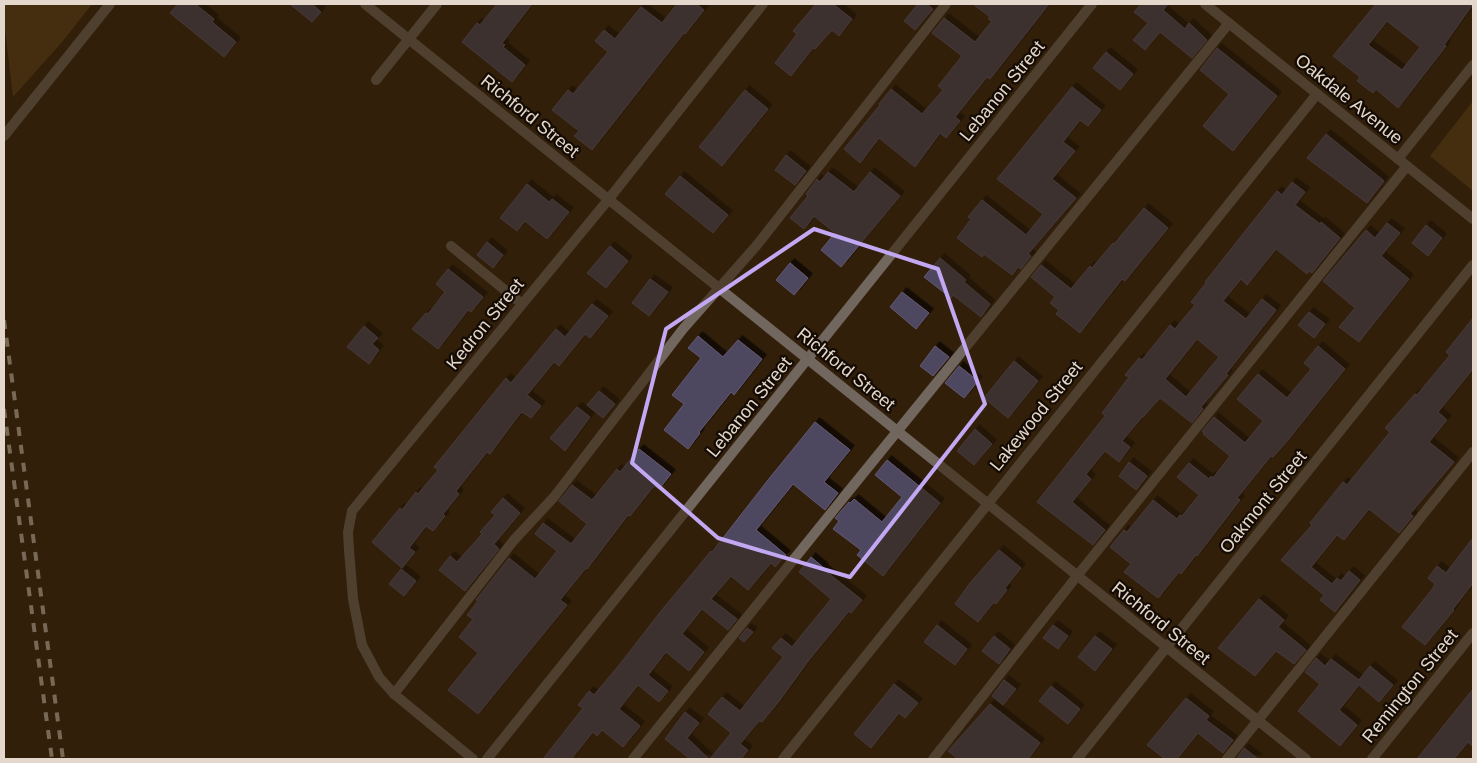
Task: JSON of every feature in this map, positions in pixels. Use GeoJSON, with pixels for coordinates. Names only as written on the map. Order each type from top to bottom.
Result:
{"type":"FeatureCollection","features":[{"type":"Feature","properties":{"kind":"street"},"geometry":{"type":"LineString","coordinates":[[4,136],[110,4]]}},
{"type":"Feature","properties":{"kind":"street","name":"Richford Street"},"geometry":{"type":"LineString","coordinates":[[365,4],[1306,759]]}},
{"type":"Feature","properties":{"kind":"street"},"geometry":{"type":"LineString","coordinates":[[376,80],[437,4]]}},
{"type":"Feature","properties":{"kind":"street","name":"Kedron Street"},"geometry":{"type":"LineString","coordinates":[[473,759],[394,694],[379,678],[362,645],[353,599],[348,550],[348,532],[352,511],[608,200],[763,4]]}},
{"type":"Feature","properties":{"kind":"street"},"geometry":{"type":"LineString","coordinates":[[394,694],[514,540],[554,497],[683,329],[757,245],[946,4]]}},
{"type":"Feature","properties":{"kind":"street","name":"Lebanon Street"},"geometry":{"type":"LineString","coordinates":[[487,759],[1092,4]]}},
{"type":"Feature","properties":{"kind":"street","name":"Oakdale Avenue"},"geometry":{"type":"LineString","coordinates":[[1205,4],[1473,219]]}},
{"type":"Feature","properties":{"kind":"street"},"geometry":{"type":"LineString","coordinates":[[633,759],[1229,23]]}},
{"type":"Feature","properties":{"kind":"street"},"geometry":{"type":"LineString","coordinates":[[1398,159],[1473,65]]}},
{"type":"Feature","properties":{"kind":"street","name":"Lakewood Street"},"geometry":{"type":"LineString","coordinates":[[782,759],[1316,94]]}},
{"type":"Feature","properties":{"kind":"street"},"geometry":{"type":"LineString","coordinates":[[933,759],[1077,576],[1407,166]]}},
{"type":"Feature","properties":{"kind":"street"},"geometry":{"type":"LineString","coordinates":[[451,246],[522,304]]}},
{"type":"Feature","properties":{"kind":"street","name":"Oakmont Street"},"geometry":{"type":"LineString","coordinates":[[1077,759],[1473,265]]}},
{"type":"Feature","properties":{"kind":"street"},"geometry":{"type":"LineString","coordinates":[[1227,759],[1473,452]]}},
{"type":"Feature","properties":{"kind":"street","name":"Remington Street"},"geometry":{"type":"LineString","coordinates":[[1372,759],[1473,633]]}},
{"type":"Feature","properties":{"kind":"highlighted area"},"geometry":{"type":"Polygon","coordinates":[[[814,229],[938,269],[985,404],[850,577],[718,538],[632,463],[666,329],[814,229]]]}},
{"type":"Feature","properties":{"kind":"shaded area"},"geometry":{"type":"Polygon","coordinates":[[[4,4],[92,4],[63,41],[13,97],[4,21],[4,4]]]}},
{"type":"Feature","properties":{"kind":"shaded area"},"geometry":{"type":"Polygon","coordinates":[[[1473,101],[1473,191],[1430,156],[1473,101]]]}},
{"type":"Feature","properties":{"kind":"building"},"geometry":{"type":"Polygon","coordinates":[[[178,4],[195,4],[214,19],[212,22],[236,42],[224,57],[170,13],[178,4]]]}},
{"type":"Feature","properties":{"kind":"building"},"geometry":{"type":"Polygon","coordinates":[[[290,4],[312,4],[321,12],[312,22],[290,4]]]}},
{"type":"Feature","properties":{"kind":"building"},"geometry":{"type":"Polygon","coordinates":[[[497,4],[532,4],[502,43],[505,45],[503,47],[525,65],[512,82],[462,42],[477,23],[480,25],[497,4]]]}},
{"type":"Feature","properties":{"kind":"building"},"geometry":{"type":"Polygon","coordinates":[[[677,4],[696,4],[704,10],[592,150],[574,136],[579,131],[552,110],[568,90],[573,94],[608,52],[595,41],[604,30],[615,39],[641,7],[662,23],[677,4]]]}},
{"type":"Feature","properties":{"kind":"building"},"geometry":{"type":"Polygon","coordinates":[[[816,4],[833,4],[852,19],[839,36],[832,30],[815,49],[813,48],[791,76],[775,63],[797,34],[793,31],[816,4]]]}},
{"type":"Feature","properties":{"kind":"building"},"geometry":{"type":"Polygon","coordinates":[[[918,4],[926,4],[933,9],[915,30],[904,21],[918,4]]]}},
{"type":"Feature","properties":{"kind":"building"},"geometry":{"type":"Polygon","coordinates":[[[973,4],[1049,4],[990,79],[987,77],[955,117],[960,121],[946,138],[940,133],[915,167],[879,138],[860,163],[844,149],[891,89],[922,114],[943,90],[938,86],[962,56],[932,33],[944,18],[975,42],[992,21],[988,19],[990,17],[973,4]]]}},
{"type":"Feature","properties":{"kind":"building"},"geometry":{"type":"Polygon","coordinates":[[[1141,4],[1168,4],[1163,10],[1185,29],[1189,23],[1207,40],[1192,58],[1160,32],[1145,50],[1133,40],[1148,23],[1134,12],[1141,4]]]}},
{"type":"Feature","properties":{"kind":"building"},"geometry":{"type":"Polygon","coordinates":[[[1376,4],[1473,4],[1444,45],[1446,46],[1398,108],[1376,89],[1373,93],[1357,81],[1360,77],[1333,56],[1376,4]],[[1387,21],[1368,45],[1402,70],[1420,47],[1387,21]]]}},
{"type":"Feature","properties":{"kind":"building"},"geometry":{"type":"Polygon","coordinates":[[[1217,48],[1277,96],[1233,151],[1203,126],[1229,94],[1200,70],[1217,48]]]}},
{"type":"Feature","properties":{"kind":"building"},"geometry":{"type":"Polygon","coordinates":[[[1106,52],[1133,74],[1120,90],[1093,68],[1106,52]]]}},
{"type":"Feature","properties":{"kind":"building"},"geometry":{"type":"Polygon","coordinates":[[[1072,87],[1101,110],[1088,126],[1080,120],[1063,142],[1075,151],[1052,179],[1076,198],[1028,254],[1031,256],[1021,269],[1018,267],[1012,275],[984,254],[982,257],[957,238],[971,219],[968,217],[982,200],[1026,235],[1043,214],[997,179],[1072,87]]]}},
{"type":"Feature","properties":{"kind":"building"},"geometry":{"type":"Polygon","coordinates":[[[745,90],[768,109],[722,166],[699,147],[745,90]]]}},
{"type":"Feature","properties":{"kind":"building"},"geometry":{"type":"Polygon","coordinates":[[[1326,134],[1384,181],[1367,203],[1307,158],[1326,134]]]}},
{"type":"Feature","properties":{"kind":"building"},"geometry":{"type":"Polygon","coordinates":[[[786,155],[806,171],[795,185],[775,170],[786,155]]]}},
{"type":"Feature","properties":{"kind":"building"},"geometry":{"type":"Polygon","coordinates":[[[828,172],[854,192],[870,172],[900,196],[841,267],[821,250],[835,233],[814,216],[804,229],[790,218],[808,196],[806,194],[817,179],[820,182],[828,172]]]}},
{"type":"Feature","properties":{"kind":"building"},"geometry":{"type":"Polygon","coordinates":[[[680,176],[728,215],[713,233],[665,194],[680,176]]]}},
{"type":"Feature","properties":{"kind":"building"},"geometry":{"type":"Polygon","coordinates":[[[1292,182],[1305,192],[1295,205],[1320,224],[1321,222],[1340,238],[1312,273],[1309,271],[1307,274],[1276,249],[1247,285],[1241,279],[1223,301],[1246,319],[1262,299],[1276,310],[1226,374],[1228,375],[1201,407],[1203,409],[1192,423],[1160,398],[1122,441],[1130,447],[1119,462],[1105,451],[1086,474],[1091,479],[1072,502],[1105,530],[1093,545],[1037,502],[1105,416],[1102,413],[1129,377],[1125,375],[1139,358],[1142,360],[1170,325],[1175,329],[1195,305],[1191,302],[1205,282],[1277,191],[1282,195],[1292,182]],[[1197,339],[1165,379],[1186,397],[1219,357],[1197,339]]]}},
{"type":"Feature","properties":{"kind":"building"},"geometry":{"type":"Polygon","coordinates":[[[527,184],[549,202],[552,199],[569,212],[547,239],[525,221],[517,231],[500,218],[527,184]]]}},
{"type":"Feature","properties":{"kind":"building"},"geometry":{"type":"Polygon","coordinates":[[[1144,208],[1168,228],[1125,281],[1122,279],[1080,333],[1056,314],[1059,310],[1050,303],[1055,297],[1031,277],[1041,265],[1071,289],[1090,266],[1092,268],[1114,244],[1144,208]]]}},
{"type":"Feature","properties":{"kind":"building"},"geometry":{"type":"Polygon","coordinates":[[[1387,223],[1400,233],[1381,256],[1409,279],[1359,342],[1339,327],[1355,308],[1323,281],[1366,230],[1375,238],[1387,223]]]}},
{"type":"Feature","properties":{"kind":"building"},"geometry":{"type":"Polygon","coordinates":[[[1426,225],[1442,238],[1428,256],[1412,243],[1426,225]]]}},
{"type":"Feature","properties":{"kind":"building"},"geometry":{"type":"Polygon","coordinates":[[[487,242],[503,255],[493,268],[477,255],[487,242]]]}},
{"type":"Feature","properties":{"kind":"building"},"geometry":{"type":"Polygon","coordinates":[[[610,246],[628,261],[606,288],[587,273],[610,246]]]}},
{"type":"Feature","properties":{"kind":"building"},"geometry":{"type":"Polygon","coordinates":[[[940,258],[990,304],[981,317],[953,295],[951,298],[924,277],[940,258]]]}},
{"type":"Feature","properties":{"kind":"building"},"geometry":{"type":"Polygon","coordinates":[[[790,263],[808,278],[794,295],[776,280],[790,263]]]}},
{"type":"Feature","properties":{"kind":"building"},"geometry":{"type":"Polygon","coordinates":[[[448,269],[483,297],[471,312],[468,310],[438,349],[412,329],[426,313],[428,314],[445,292],[436,284],[448,269]]]}},
{"type":"Feature","properties":{"kind":"building"},"geometry":{"type":"Polygon","coordinates":[[[650,279],[668,292],[649,316],[632,303],[650,279]]]}},
{"type":"Feature","properties":{"kind":"building"},"geometry":{"type":"Polygon","coordinates":[[[902,292],[929,313],[916,329],[890,307],[902,292]]]}},
{"type":"Feature","properties":{"kind":"building"},"geometry":{"type":"Polygon","coordinates":[[[592,304],[608,316],[590,338],[585,334],[559,366],[554,362],[527,395],[541,406],[531,418],[522,412],[490,454],[487,452],[456,491],[459,494],[443,514],[445,516],[433,531],[426,526],[409,548],[415,552],[402,568],[372,542],[400,508],[402,510],[416,492],[418,494],[438,470],[434,467],[506,378],[511,383],[556,329],[565,337],[592,304]]]}},
{"type":"Feature","properties":{"kind":"building"},"geometry":{"type":"Polygon","coordinates":[[[1309,312],[1325,324],[1314,338],[1298,325],[1309,312]]]}},
{"type":"Feature","properties":{"kind":"building"},"geometry":{"type":"Polygon","coordinates":[[[1473,318],[1473,369],[1438,412],[1447,420],[1429,442],[1454,462],[1410,514],[1413,516],[1399,533],[1369,509],[1344,540],[1337,535],[1311,567],[1332,584],[1337,578],[1341,581],[1349,571],[1360,580],[1335,612],[1320,600],[1324,595],[1281,560],[1312,525],[1310,523],[1343,482],[1347,485],[1390,432],[1385,428],[1415,394],[1417,395],[1450,355],[1446,352],[1473,318]]]}},
{"type":"Feature","properties":{"kind":"building"},"geometry":{"type":"Polygon","coordinates":[[[364,326],[378,338],[372,344],[379,350],[369,364],[347,347],[364,326]]]}},
{"type":"Feature","properties":{"kind":"building"},"geometry":{"type":"Polygon","coordinates":[[[698,336],[723,357],[738,340],[762,359],[734,395],[731,392],[688,449],[664,430],[684,404],[672,395],[701,358],[688,348],[698,336]]]}},
{"type":"Feature","properties":{"kind":"building"},"geometry":{"type":"Polygon","coordinates":[[[935,346],[949,357],[933,376],[920,366],[935,346]]]}},
{"type":"Feature","properties":{"kind":"building"},"geometry":{"type":"Polygon","coordinates":[[[1318,346],[1345,369],[1288,440],[1273,457],[1271,456],[1237,498],[1240,500],[1197,556],[1181,574],[1179,572],[1158,598],[1124,572],[1131,564],[1110,547],[1124,530],[1127,532],[1153,500],[1177,519],[1180,515],[1182,516],[1199,495],[1177,477],[1189,463],[1209,479],[1211,476],[1213,478],[1230,456],[1203,434],[1204,432],[1202,431],[1214,417],[1245,443],[1263,421],[1237,399],[1258,374],[1287,398],[1311,369],[1304,363],[1318,346]]]}},
{"type":"Feature","properties":{"kind":"building"},"geometry":{"type":"Polygon","coordinates":[[[1014,361],[1038,381],[1008,418],[984,398],[1014,361]]]}},
{"type":"Feature","properties":{"kind":"building"},"geometry":{"type":"Polygon","coordinates":[[[959,366],[978,381],[964,398],[945,383],[959,366]]]}},
{"type":"Feature","properties":{"kind":"building"},"geometry":{"type":"Polygon","coordinates":[[[599,391],[615,404],[603,418],[587,405],[599,391]]]}},
{"type":"Feature","properties":{"kind":"building"},"geometry":{"type":"Polygon","coordinates":[[[577,407],[590,417],[565,451],[550,438],[577,407]]]}},
{"type":"Feature","properties":{"kind":"building"},"geometry":{"type":"Polygon","coordinates":[[[815,422],[850,450],[824,482],[838,493],[825,510],[793,484],[756,530],[786,555],[775,567],[771,563],[748,590],[731,576],[711,599],[737,619],[728,630],[702,609],[682,634],[704,652],[689,671],[666,652],[648,675],[668,691],[659,702],[638,685],[619,709],[640,726],[623,747],[602,730],[597,736],[593,732],[571,759],[543,759],[583,708],[578,705],[589,691],[594,695],[661,611],[712,552],[815,422]]]}},
{"type":"Feature","properties":{"kind":"building"},"geometry":{"type":"Polygon","coordinates":[[[975,429],[992,444],[974,465],[957,451],[975,429]]]}},
{"type":"Feature","properties":{"kind":"building"},"geometry":{"type":"Polygon","coordinates":[[[639,449],[671,474],[659,489],[654,486],[630,516],[628,515],[587,569],[560,600],[567,605],[478,714],[448,690],[478,653],[459,637],[473,619],[467,615],[478,601],[476,600],[509,558],[535,579],[557,551],[535,534],[543,523],[571,544],[587,524],[559,501],[572,485],[592,500],[617,469],[620,472],[639,449]]]}},
{"type":"Feature","properties":{"kind":"building"},"geometry":{"type":"Polygon","coordinates":[[[887,460],[940,503],[883,576],[857,555],[861,550],[833,529],[839,521],[835,518],[854,499],[882,522],[902,497],[875,475],[887,460]]]}},
{"type":"Feature","properties":{"kind":"building"},"geometry":{"type":"Polygon","coordinates":[[[1129,462],[1147,476],[1136,490],[1119,476],[1129,462]]]}},
{"type":"Feature","properties":{"kind":"building"},"geometry":{"type":"Polygon","coordinates":[[[503,498],[520,513],[494,544],[499,549],[465,591],[439,570],[450,556],[457,562],[482,534],[480,532],[495,515],[491,512],[503,498]]]}},
{"type":"Feature","properties":{"kind":"building"},"geometry":{"type":"Polygon","coordinates":[[[1473,538],[1473,583],[1454,610],[1425,645],[1402,627],[1433,588],[1435,584],[1428,578],[1437,566],[1446,573],[1473,538]]]}},
{"type":"Feature","properties":{"kind":"building"},"geometry":{"type":"Polygon","coordinates":[[[999,550],[1021,568],[1005,588],[1007,590],[996,604],[994,602],[978,622],[955,604],[970,583],[999,550]]]}},
{"type":"Feature","properties":{"kind":"building"},"geometry":{"type":"Polygon","coordinates":[[[811,557],[862,600],[851,613],[849,611],[762,722],[759,721],[740,744],[748,750],[741,759],[710,759],[731,733],[708,714],[722,697],[740,711],[783,657],[772,648],[781,638],[792,647],[831,599],[799,572],[811,557]]]}},
{"type":"Feature","properties":{"kind":"building"},"geometry":{"type":"Polygon","coordinates":[[[401,569],[416,581],[404,596],[389,584],[401,569]]]}},
{"type":"Feature","properties":{"kind":"building"},"geometry":{"type":"Polygon","coordinates":[[[1259,599],[1284,620],[1278,627],[1306,650],[1294,664],[1276,651],[1255,676],[1218,648],[1259,599]]]}},
{"type":"Feature","properties":{"kind":"building"},"geometry":{"type":"Polygon","coordinates":[[[937,625],[967,649],[955,665],[924,642],[937,625]]]}},
{"type":"Feature","properties":{"kind":"building"},"geometry":{"type":"Polygon","coordinates":[[[1053,625],[1068,636],[1058,649],[1043,638],[1053,625]]]}},
{"type":"Feature","properties":{"kind":"building"},"geometry":{"type":"Polygon","coordinates":[[[747,628],[753,632],[744,642],[739,638],[747,628]]]}},
{"type":"Feature","properties":{"kind":"building"},"geometry":{"type":"Polygon","coordinates":[[[994,636],[1010,649],[999,664],[982,651],[994,636]]]}},
{"type":"Feature","properties":{"kind":"building"},"geometry":{"type":"Polygon","coordinates":[[[1095,636],[1112,649],[1095,671],[1078,657],[1095,636]]]}},
{"type":"Feature","properties":{"kind":"building"},"geometry":{"type":"Polygon","coordinates":[[[1316,658],[1325,666],[1331,659],[1359,680],[1370,666],[1393,685],[1379,702],[1359,685],[1339,710],[1357,725],[1340,746],[1298,711],[1320,684],[1305,672],[1316,658]]]}},
{"type":"Feature","properties":{"kind":"building"},"geometry":{"type":"Polygon","coordinates":[[[1004,680],[1016,689],[1003,705],[992,696],[1004,680]]]}},
{"type":"Feature","properties":{"kind":"building"},"geometry":{"type":"Polygon","coordinates":[[[894,684],[918,703],[905,718],[899,713],[871,748],[854,734],[894,684]]]}},
{"type":"Feature","properties":{"kind":"building"},"geometry":{"type":"Polygon","coordinates":[[[1051,686],[1080,709],[1068,724],[1039,701],[1051,686]]]}},
{"type":"Feature","properties":{"kind":"building"},"geometry":{"type":"Polygon","coordinates":[[[1473,689],[1473,747],[1468,742],[1454,759],[1417,759],[1473,689]]]}},
{"type":"Feature","properties":{"kind":"building"},"geometry":{"type":"Polygon","coordinates":[[[1186,698],[1209,716],[1206,720],[1233,740],[1223,753],[1198,733],[1177,759],[1165,759],[1147,745],[1186,698]]]}},
{"type":"Feature","properties":{"kind":"building"},"geometry":{"type":"Polygon","coordinates":[[[990,704],[1040,743],[1028,759],[958,759],[948,751],[990,704]]]}},
{"type":"Feature","properties":{"kind":"building"},"geometry":{"type":"Polygon","coordinates":[[[685,712],[699,723],[687,738],[709,759],[690,759],[665,739],[685,712]]]}},
{"type":"Feature","properties":{"kind":"building"},"geometry":{"type":"Polygon","coordinates":[[[1244,748],[1258,759],[1236,759],[1244,748]]]}},
{"type":"Feature","properties":{"kind":"railway"},"geometry":{"type":"LineString","coordinates":[[4,320],[63,759]]}},
{"type":"Feature","properties":{"kind":"railway"},"geometry":{"type":"LineString","coordinates":[[4,409],[52,759]]}}]}
